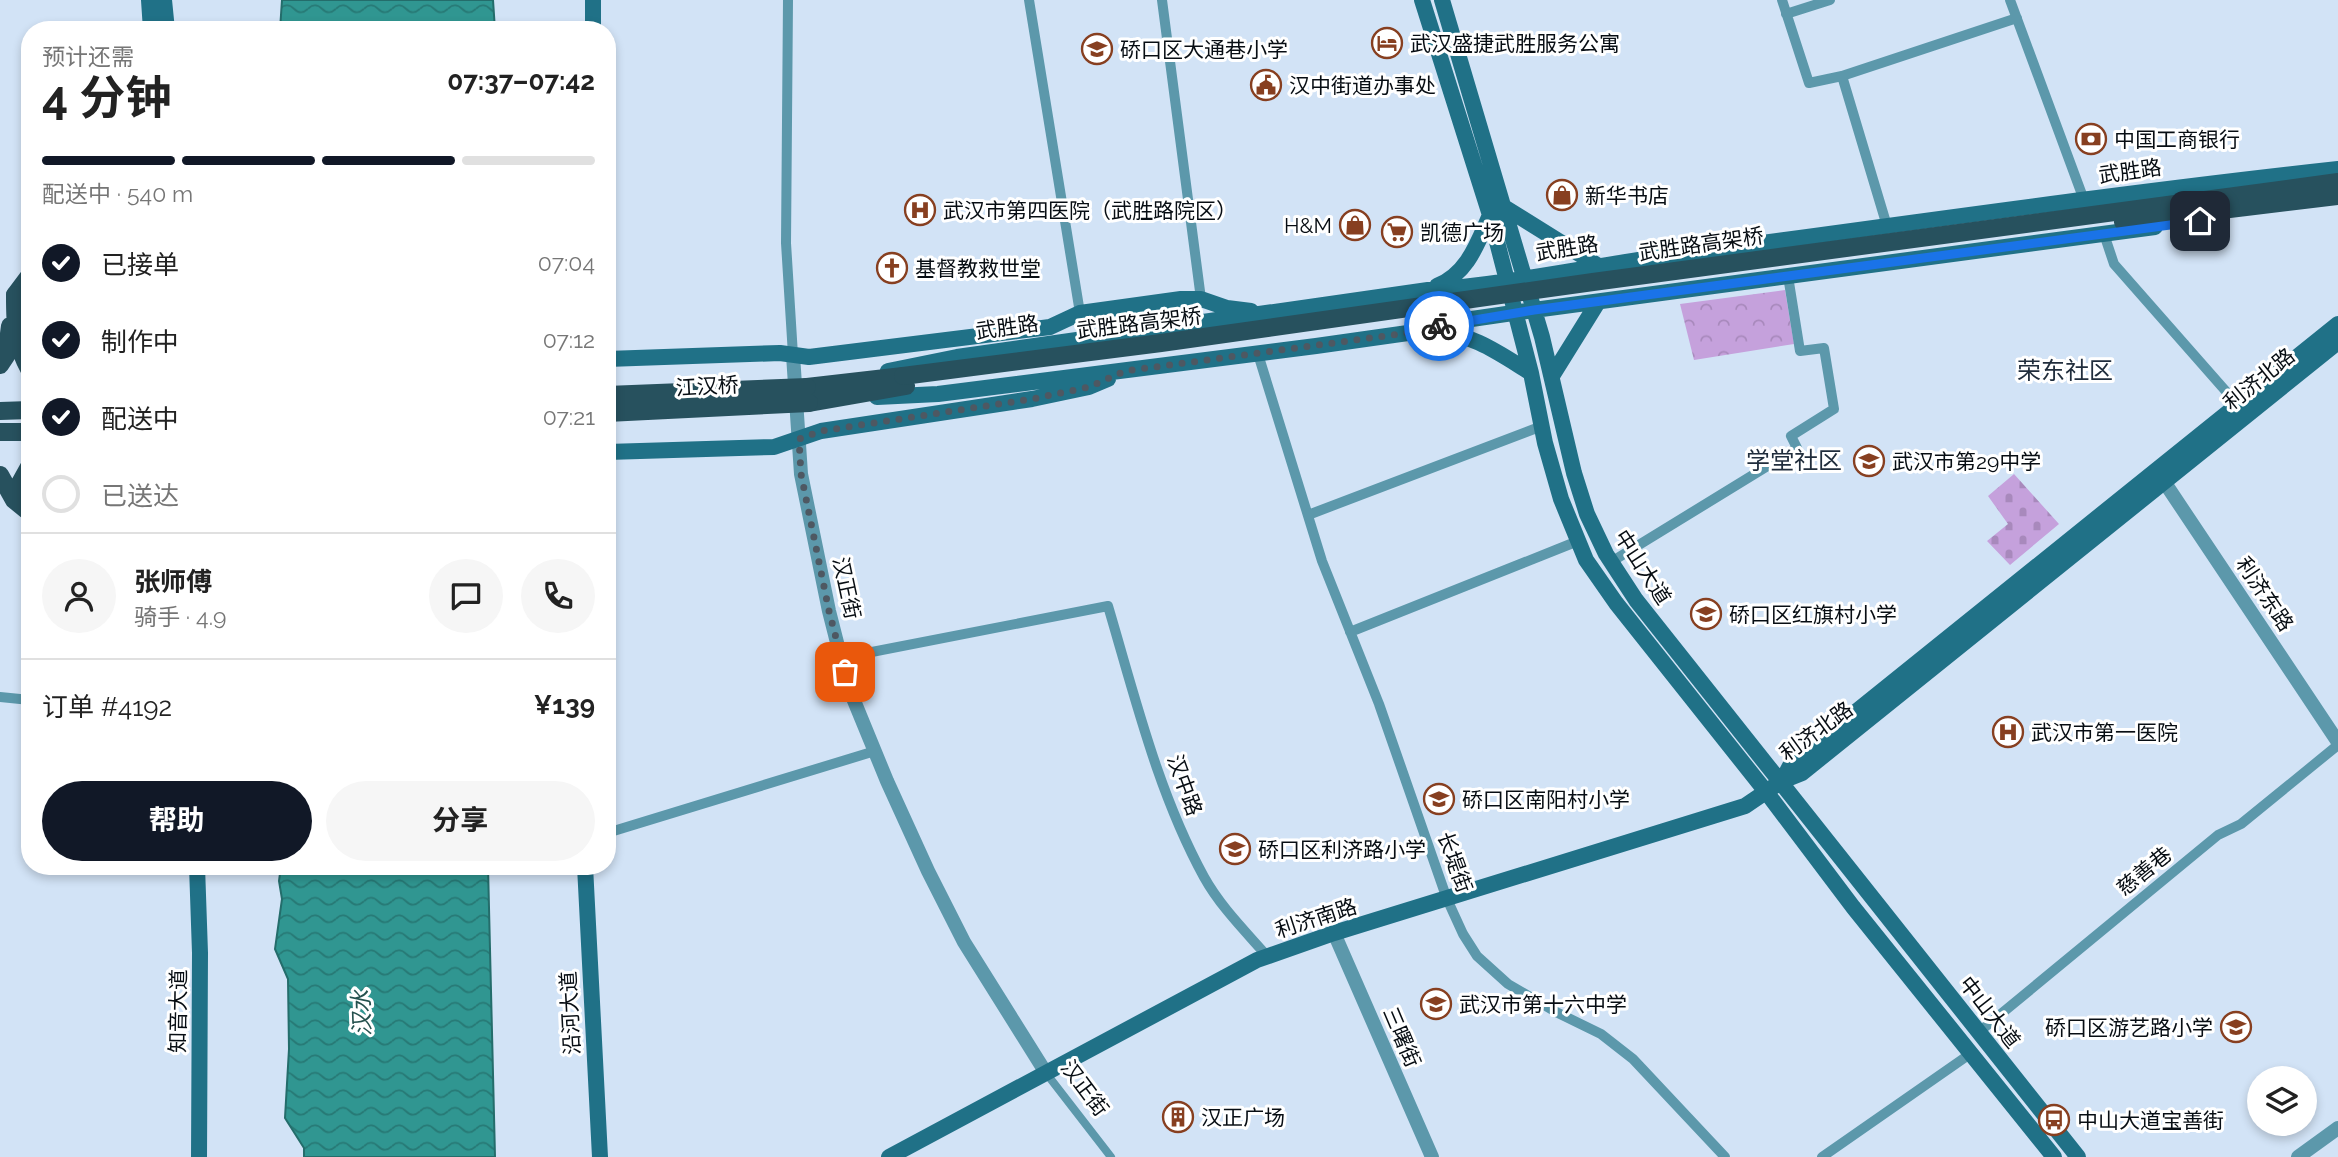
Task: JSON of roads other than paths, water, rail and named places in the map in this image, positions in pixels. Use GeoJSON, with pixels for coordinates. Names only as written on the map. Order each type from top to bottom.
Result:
{"type":"FeatureCollection","features":[{"type":"Feature","properties":{"kind":"main road"},"geometry":{"type":"LineString","coordinates":[[149,0],[150,21]]}},
{"type":"Feature","properties":{"kind":"main road"},"geometry":{"type":"LineString","coordinates":[[164,0],[166,21]]}},
{"type":"Feature","properties":{"kind":"main road"},"geometry":{"type":"LineString","coordinates":[[582,0],[582,21]]}},
{"type":"Feature","properties":{"kind":"main road"},"geometry":{"type":"LineString","coordinates":[[593,0],[593,21]]}},
{"type":"Feature","properties":{"kind":"main road","name":"中山大道"},"geometry":{"type":"LineString","coordinates":[[1422,0],[1497,211],[1525,278],[1552,376],[1574,473],[1587,514],[1611,562],[1636,600],[2078,1157]]}},
{"type":"Feature","properties":{"kind":"main road","name":"中山大道"},"geometry":{"type":"LineString","coordinates":[[1443,0],[1497,211],[1507,281],[1542,426],[1561,499],[1586,561],[1616,603],[1970,1054],[2054,1157]]}},
{"type":"Feature","properties":{"kind":"main road","name":"武胜路"},"geometry":{"type":"LineString","coordinates":[[808,395],[852,389],[934,361],[1012,349],[1428,290],[1469,287],[1597,265],[2338,169]]}},
{"type":"Feature","properties":{"kind":"main road","name":"武胜路高架桥"},"geometry":{"type":"LineString","coordinates":[[904,381],[1634,276],[2338,182]]}},
{"type":"Feature","properties":{"kind":"main road","name":"武胜路高架桥"},"geometry":{"type":"LineString","coordinates":[[904,381],[1384,323],[1804,264],[2338,195]]}},
{"type":"Feature","properties":{"kind":"main road","name":"武胜路"},"geometry":{"type":"LineString","coordinates":[[852,389],[938,394],[1125,371],[1422,331],[1451,322],[1534,310],[2338,204]]}},
{"type":"Feature","properties":{"kind":"main road"},"geometry":{"type":"LineString","coordinates":[[1428,290],[1447,282],[1468,262],[1497,211],[1597,265]]}},
{"type":"Feature","properties":{"kind":"main road"},"geometry":{"type":"LineString","coordinates":[[0,366],[6,356],[15,295],[21,287]]}},
{"type":"Feature","properties":{"kind":"main road"},"geometry":{"type":"LineString","coordinates":[[15,295],[16,336],[21,353]]}},
{"type":"Feature","properties":{"kind":"main road"},"geometry":{"type":"LineString","coordinates":[[1012,349],[1080,313],[1181,299],[1201,299],[1227,308],[1274,313]]}},
{"type":"Feature","properties":{"kind":"main road"},"geometry":{"type":"LineString","coordinates":[[1552,376],[1598,302]]}},
{"type":"Feature","properties":{"kind":"main road","name":"利济北路"},"geometry":{"type":"LineString","coordinates":[[2161,476],[2238,405],[2338,324]]}},
{"type":"Feature","properties":{"kind":"main road"},"geometry":{"type":"LineString","coordinates":[[616,359],[780,354],[809,357],[1050,327]]}},
{"type":"Feature","properties":{"kind":"main road"},"geometry":{"type":"LineString","coordinates":[[1422,331],[1450,332],[1480,342],[1531,373]]}},
{"type":"Feature","properties":{"kind":"main road","name":"利济北路"},"geometry":{"type":"LineString","coordinates":[[1782,781],[1791,764],[2338,342]]}},
{"type":"Feature","properties":{"kind":"main road"},"geometry":{"type":"LineString","coordinates":[[616,452],[774,447],[821,431],[1032,399],[1089,387],[1125,371]]}},
{"type":"Feature","properties":{"kind":"main road"},"geometry":{"type":"LineString","coordinates":[[852,389],[904,381]]}},
{"type":"Feature","properties":{"kind":"main road","name":"江汉桥"},"geometry":{"type":"LineString","coordinates":[[616,395],[808,395]]}},
{"type":"Feature","properties":{"kind":"main road","name":"江汉桥"},"geometry":{"type":"LineString","coordinates":[[616,412],[808,395]]}},
{"type":"Feature","properties":{"kind":"main road"},"geometry":{"type":"LineString","coordinates":[[0,411],[21,410]]}},
{"type":"Feature","properties":{"kind":"main road"},"geometry":{"type":"LineString","coordinates":[[0,432],[21,432]]}},
{"type":"Feature","properties":{"kind":"main road"},"geometry":{"type":"LineString","coordinates":[[0,475],[14,500],[21,506]]}},
{"type":"Feature","properties":{"kind":"main road","name":"利济南路"},"geometry":{"type":"LineString","coordinates":[[889,1157],[1267,956],[1732,811],[1767,793],[1782,781]]}},
{"type":"Feature","properties":{"kind":"main road","name":"知音大道"},"geometry":{"type":"LineString","coordinates":[[197,875],[200,953],[199,1157]]}},
{"type":"Feature","properties":{"kind":"main road","name":"沿河大道"},"geometry":{"type":"LineString","coordinates":[[577,875],[579,977],[589,1157]]}},
{"type":"Feature","properties":{"kind":"main road","name":"沿河大道"},"geometry":{"type":"LineString","coordinates":[[585,875],[600,1157]]}},
{"type":"Feature","properties":{"kind":"street","name":"汉正街"},"geometry":{"type":"LineString","coordinates":[[788,0],[787,282],[801,474],[848,686],[928,871],[964,943],[1046,1073],[1111,1157]]}},
{"type":"Feature","properties":{"kind":"street"},"geometry":{"type":"LineString","coordinates":[[1029,0],[1080,313]]}},
{"type":"Feature","properties":{"kind":"street"},"geometry":{"type":"LineString","coordinates":[[1162,0],[1201,299]]}},
{"type":"Feature","properties":{"kind":"street"},"geometry":{"type":"LineString","coordinates":[[1782,0],[1809,83],[1842,76],[2017,18]]}},
{"type":"Feature","properties":{"kind":"street"},"geometry":{"type":"LineString","coordinates":[[1786,15],[1830,0]]}},
{"type":"Feature","properties":{"kind":"street"},"geometry":{"type":"LineString","coordinates":[[2010,0],[2084,200]]}},
{"type":"Feature","properties":{"kind":"street"},"geometry":{"type":"LineString","coordinates":[[1842,76],[1887,226]]}},
{"type":"Feature","properties":{"kind":"street"},"geometry":{"type":"LineString","coordinates":[[2104,234],[2114,264],[2238,405]]}},
{"type":"Feature","properties":{"kind":"street"},"geometry":{"type":"LineString","coordinates":[[1611,562],[1797,448],[1791,436],[1834,409],[1825,348],[1800,351],[1788,276]]}},
{"type":"Feature","properties":{"kind":"street","name":"长堤街"},"geometry":{"type":"LineString","coordinates":[[1258,354],[1322,561],[1379,704],[1447,899],[1463,934],[1477,957],[1508,984],[1601,1034],[1633,1059],[1725,1157]]}},
{"type":"Feature","properties":{"kind":"street"},"geometry":{"type":"LineString","coordinates":[[1308,515],[1542,426]]}},
{"type":"Feature","properties":{"kind":"street","name":"利济东路"},"geometry":{"type":"LineString","coordinates":[[2161,476],[2338,743]]}},
{"type":"Feature","properties":{"kind":"street"},"geometry":{"type":"LineString","coordinates":[[1350,632],[1578,541]]}},
{"type":"Feature","properties":{"kind":"street","name":"汉中路"},"geometry":{"type":"LineString","coordinates":[[841,658],[1108,606],[1171,810],[1205,879],[1267,956]]}},
{"type":"Feature","properties":{"kind":"street"},"geometry":{"type":"LineString","coordinates":[[0,697],[21,699]]}},
{"type":"Feature","properties":{"kind":"street","name":"慈善巷"},"geometry":{"type":"LineString","coordinates":[[1979,1032],[2218,835],[2241,824],[2338,743]]}},
{"type":"Feature","properties":{"kind":"street"},"geometry":{"type":"LineString","coordinates":[[616,830],[874,751]]}},
{"type":"Feature","properties":{"kind":"street","name":"三曙街"},"geometry":{"type":"LineString","coordinates":[[1334,933],[1432,1157]]}},
{"type":"Feature","properties":{"kind":"street"},"geometry":{"type":"LineString","coordinates":[[1822,1157],[1970,1054]]}},
{"type":"Feature","properties":{"kind":"street"},"geometry":{"type":"LineString","coordinates":[[2298,1157],[2338,1128]]}},
{"type":"Feature","properties":{"kind":"water"},"geometry":{"type":"Polygon","coordinates":[[[282,0],[493,0],[494,21],[281,21],[282,0]]]}},
{"type":"Feature","properties":{"kind":"water","name":"汉水"},"geometry":{"type":"Polygon","coordinates":[[[280,875],[488,875],[495,1157],[304,1157],[304,1148],[285,1118],[289,1049],[288,979],[275,949],[282,899],[280,875]]]}},
{"type":"Feature","properties":{"kind":"place","name":"武汉盛捷武胜服务公寓"},"geometry":{"type":"Point","coordinates":[1387,43]}},
{"type":"Feature","properties":{"kind":"place","name":"硚口区大通巷小学"},"geometry":{"type":"Point","coordinates":[1097,49]}},
{"type":"Feature","properties":{"kind":"place","name":"汉中街道办事处"},"geometry":{"type":"Point","coordinates":[1266,85]}},
{"type":"Feature","properties":{"kind":"place","name":"中国工商银行"},"geometry":{"type":"Point","coordinates":[2091,139]}},
{"type":"Feature","properties":{"kind":"place","name":"新华书店"},"geometry":{"type":"Point","coordinates":[1562,195]}},
{"type":"Feature","properties":{"kind":"place","name":"武汉市第四医院（武胜路院区）"},"geometry":{"type":"Point","coordinates":[920,210]}},
{"type":"Feature","properties":{"kind":"place","name":"H&M"},"geometry":{"type":"Point","coordinates":[1355,225]}},
{"type":"Feature","properties":{"kind":"place","name":"凯德广场"},"geometry":{"type":"Point","coordinates":[1397,232]}},
{"type":"Feature","properties":{"kind":"place","name":"基督教救世堂"},"geometry":{"type":"Point","coordinates":[892,268]}},
{"type":"Feature","properties":{"kind":"place","name":"武汉市第29中学"},"geometry":{"type":"Point","coordinates":[1869,461]}},
{"type":"Feature","properties":{"kind":"place","name":"硚口区红旗村小学"},"geometry":{"type":"Point","coordinates":[1706,614]}},
{"type":"Feature","properties":{"kind":"place","name":"武汉市第一医院"},"geometry":{"type":"Point","coordinates":[2008,732]}},
{"type":"Feature","properties":{"kind":"place","name":"硚口区南阳村小学"},"geometry":{"type":"Point","coordinates":[1439,799]}},
{"type":"Feature","properties":{"kind":"place","name":"硚口区利济路小学"},"geometry":{"type":"Point","coordinates":[1235,849]}},
{"type":"Feature","properties":{"kind":"place","name":"武汉市第十六中学"},"geometry":{"type":"Point","coordinates":[1436,1004]}},
{"type":"Feature","properties":{"kind":"place","name":"硚口区游艺路小学"},"geometry":{"type":"Point","coordinates":[2236,1027]}},
{"type":"Feature","properties":{"kind":"place","name":"汉正广场"},"geometry":{"type":"Point","coordinates":[1178,1117]}},
{"type":"Feature","properties":{"kind":"place","name":"中山大道宝善街"},"geometry":{"type":"Point","coordinates":[2054,1120]}},
{"type":"Feature","properties":{"kind":"district","name":"荣东社区"},"geometry":{"type":"Point","coordinates":[2065,370]}},
{"type":"Feature","properties":{"kind":"district","name":"学堂社区"},"geometry":{"type":"Point","coordinates":[1794,460]}}]}
